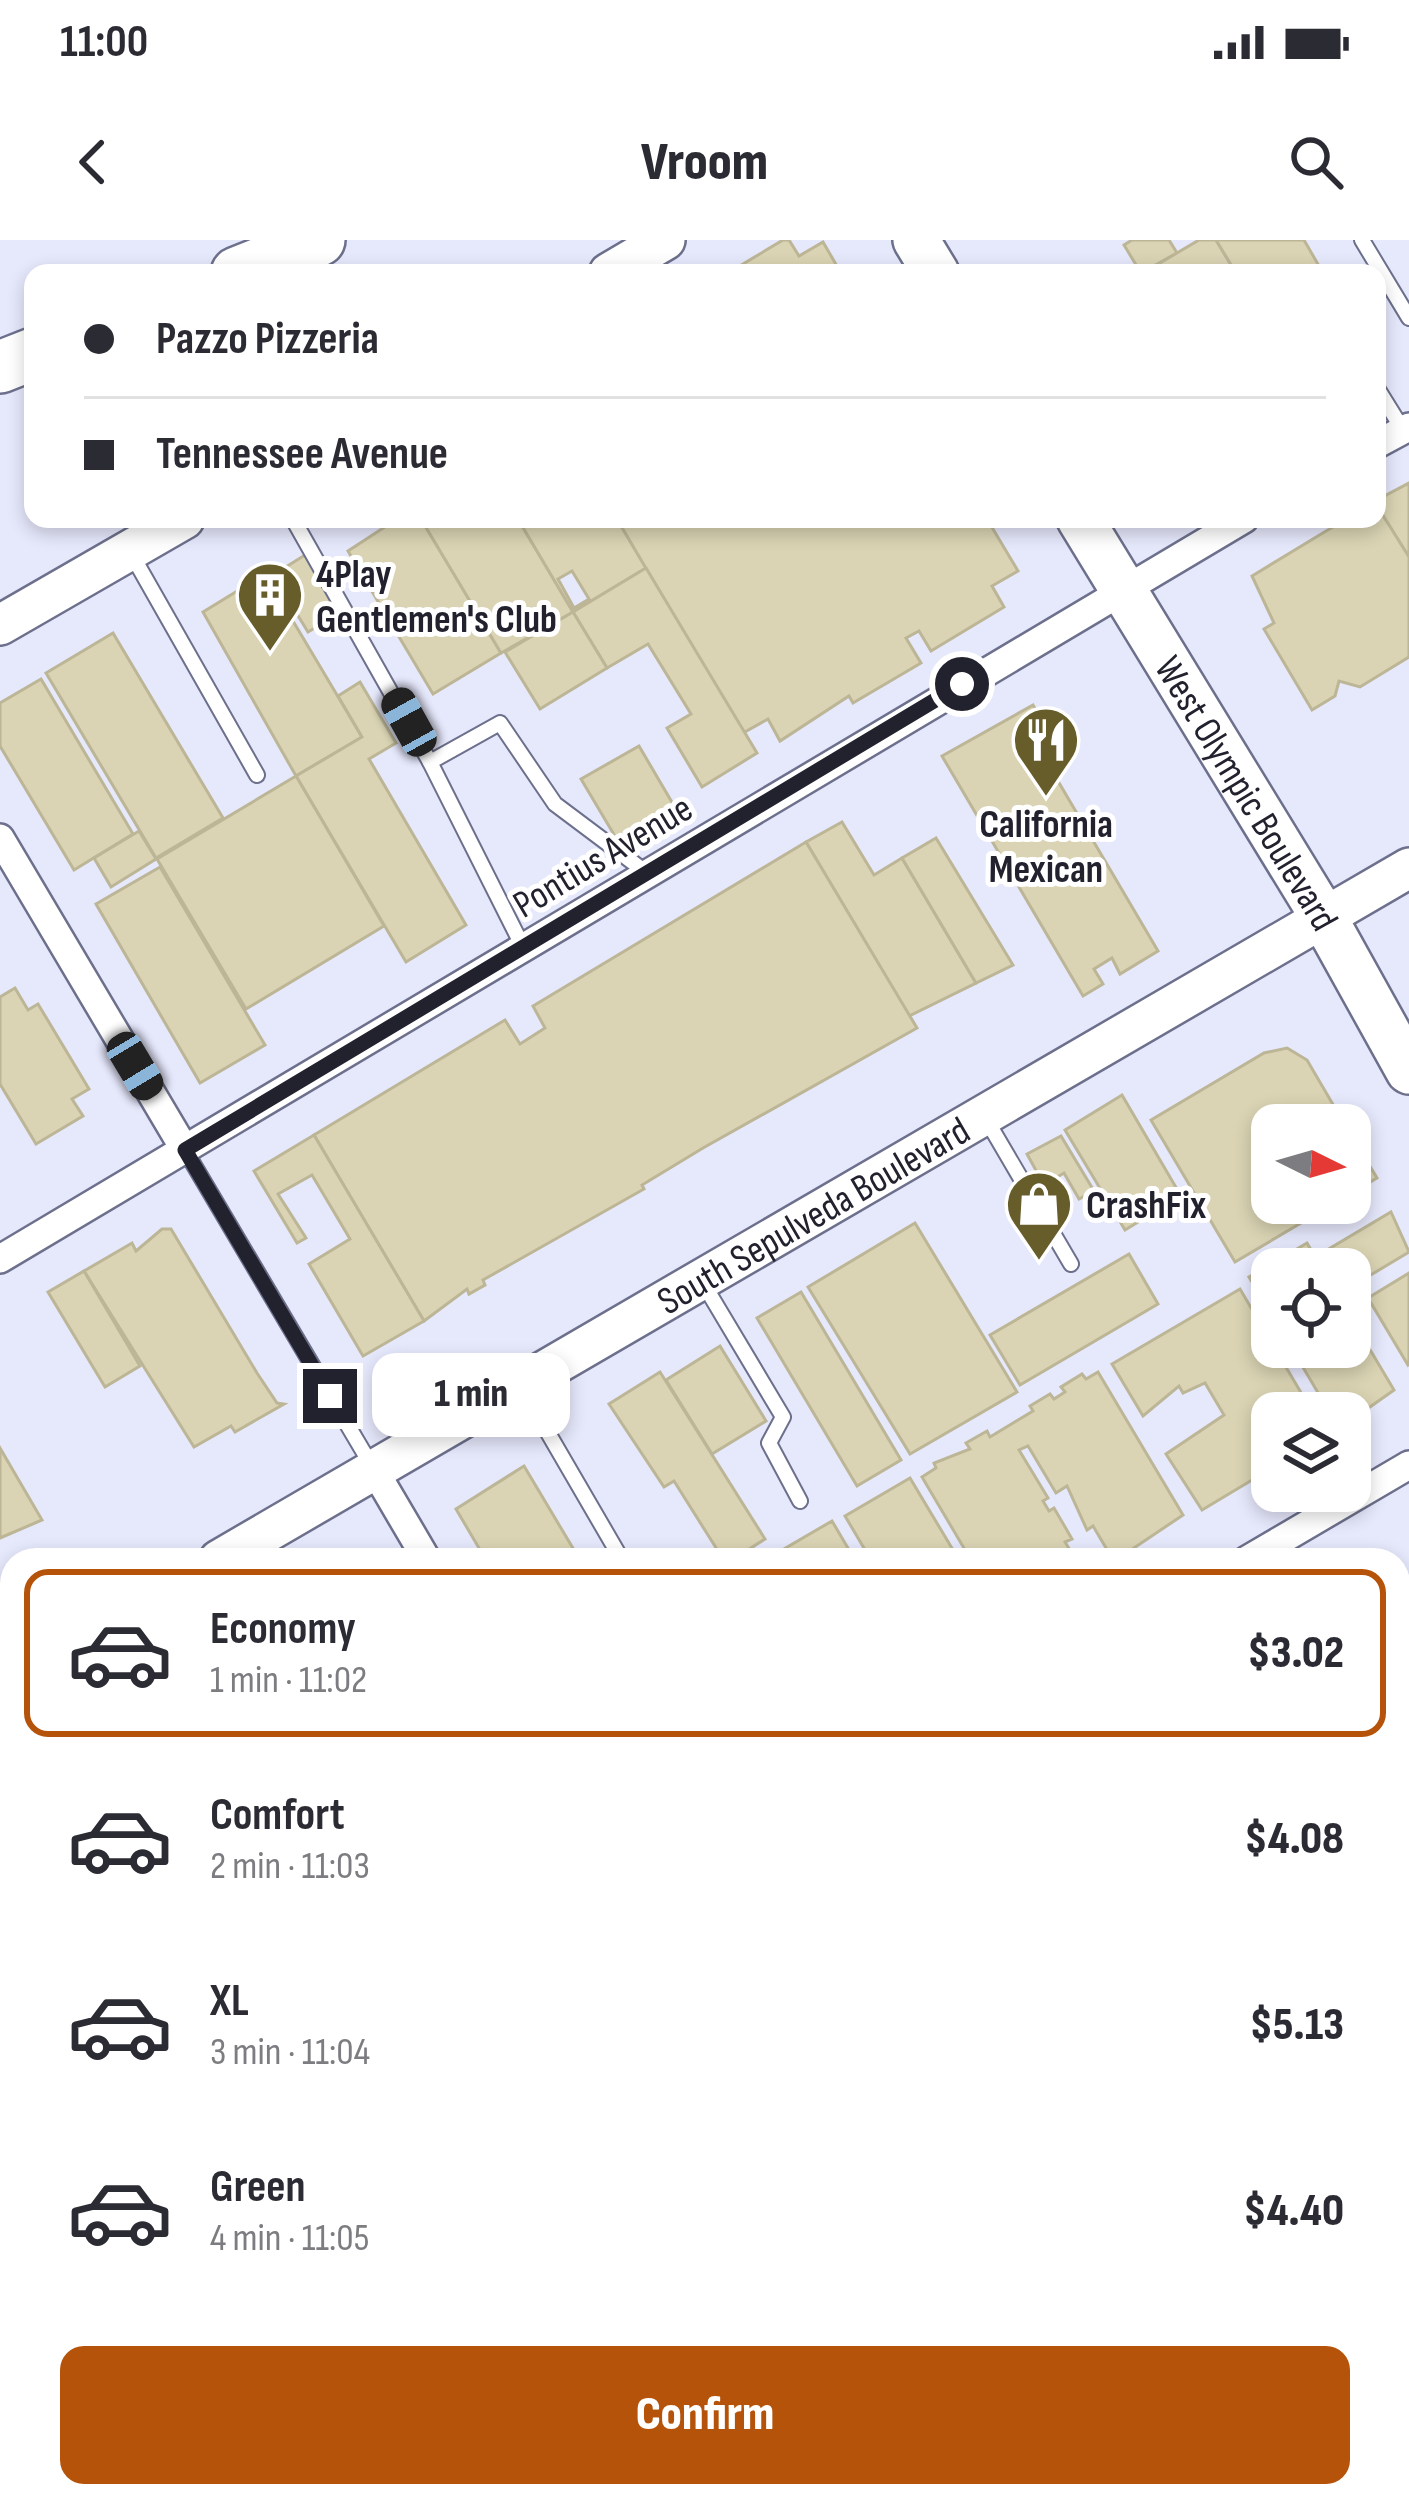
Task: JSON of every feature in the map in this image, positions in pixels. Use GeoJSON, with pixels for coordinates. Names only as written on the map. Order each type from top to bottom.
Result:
{"type":"FeatureCollection","features":[{"type":"Feature","properties":{"kind":"highway"},"geometry":{"type":"LineString","coordinates":[[259,264],[319,240]]}},
{"type":"Feature","properties":{"kind":"main road"},"geometry":{"type":"LineString","coordinates":[[624,264],[665,240]]}},
{"type":"Feature","properties":{"kind":"main road"},"geometry":{"type":"LineString","coordinates":[[0,625],[168,528]]}},
{"type":"Feature","properties":{"kind":"main road","name":"West Olympic Boulevard"},"geometry":{"type":"LineString","coordinates":[[1085,528],[1324,918],[1409,1071]]}},
{"type":"Feature","properties":{"kind":"main road","name":"South Sepulveda Boulevard"},"geometry":{"type":"LineString","coordinates":[[240,1548],[1409,868]]}},
{"type":"Feature","properties":{"kind":"street","name":"Pontius Avenue"},"geometry":{"type":"LineString","coordinates":[[0,1259],[1228,528]]}},
{"type":"Feature","properties":{"kind":"street"},"geometry":{"type":"LineString","coordinates":[[0,838],[185,1150]]}},
{"type":"Feature","properties":{"kind":"street"},"geometry":{"type":"LineString","coordinates":[[1267,1548],[1409,1465]]}},
{"type":"Feature","properties":{"kind":"street"},"geometry":{"type":"LineString","coordinates":[[373,1468],[420,1548]]}},
{"type":"Feature","properties":{"kind":"lane"},"geometry":{"type":"LineString","coordinates":[[1386,280],[1409,318]]}},
{"type":"Feature","properties":{"kind":"lane"},"geometry":{"type":"LineString","coordinates":[[1386,400],[1406,428]]}},
{"type":"Feature","properties":{"kind":"lane"},"geometry":{"type":"LineString","coordinates":[[298,528],[430,762],[523,947]]}},
{"type":"Feature","properties":{"kind":"lane"},"geometry":{"type":"LineString","coordinates":[[130,550],[257,775]]}},
{"type":"Feature","properties":{"kind":"lane"},"geometry":{"type":"LineString","coordinates":[[430,762],[500,723],[555,804],[647,873]]}},
{"type":"Feature","properties":{"kind":"lane"},"geometry":{"type":"LineString","coordinates":[[984,1114],[1071,1264]]}},
{"type":"Feature","properties":{"kind":"lane"},"geometry":{"type":"LineString","coordinates":[[185,1150],[373,1468]]}},
{"type":"Feature","properties":{"kind":"lane"},"geometry":{"type":"LineString","coordinates":[[700,1279],[782,1417],[769,1443],[800,1501]]}},
{"type":"Feature","properties":{"kind":"lane"},"geometry":{"type":"LineString","coordinates":[[519,1384],[615,1548]]}},
{"type":"Feature","properties":{"kind":"building"},"geometry":{"type":"Polygon","coordinates":[[[789,240],[799,256],[823,242],[836,264],[743,264],[789,240]]]}},
{"type":"Feature","properties":{"kind":"building"},"geometry":{"type":"Polygon","coordinates":[[[1132,240],[1169,240],[1177,253],[1157,264],[1136,264],[1124,245],[1132,240]]]}},
{"type":"Feature","properties":{"kind":"building"},"geometry":{"type":"Polygon","coordinates":[[[1199,240],[1216,240],[1231,264],[1158,264],[1199,240]]]}},
{"type":"Feature","properties":{"kind":"building"},"geometry":{"type":"Polygon","coordinates":[[[1216,240],[1304,240],[1318,264],[1231,264],[1216,240]]]}},
{"type":"Feature","properties":{"kind":"building"},"geometry":{"type":"Polygon","coordinates":[[[1409,483],[1409,557],[1386,520],[1386,495],[1409,483]]]}},
{"type":"Feature","properties":{"kind":"building"},"geometry":{"type":"Polygon","coordinates":[[[1386,520],[1409,557],[1409,657],[1360,687],[1339,681],[1335,696],[1312,710],[1264,629],[1274,623],[1252,576],[1331,528],[1386,528],[1386,520]]]}},
{"type":"Feature","properties":{"kind":"building"},"geometry":{"type":"Polygon","coordinates":[[[383,528],[426,528],[501,653],[433,694],[348,551],[383,528]]]}},
{"type":"Feature","properties":{"kind":"building"},"geometry":{"type":"Polygon","coordinates":[[[426,528],[523,528],[573,612],[501,653],[426,528]]]}},
{"type":"Feature","properties":{"kind":"building"},"geometry":{"type":"Polygon","coordinates":[[[523,528],[622,528],[646,568],[573,612],[523,528]],[[572,571],[558,579],[574,608],[589,599],[572,571]]]}},
{"type":"Feature","properties":{"kind":"building"},"geometry":{"type":"Polygon","coordinates":[[[622,528],[992,528],[1018,571],[992,586],[1004,607],[931,651],[919,631],[906,638],[921,663],[853,703],[849,696],[780,741],[768,719],[743,733],[622,528]]]}},
{"type":"Feature","properties":{"kind":"building"},"geometry":{"type":"Polygon","coordinates":[[[305,555],[340,613],[308,632],[273,575],[305,555]]]}},
{"type":"Feature","properties":{"kind":"building"},"geometry":{"type":"Polygon","coordinates":[[[646,568],[757,753],[702,787],[667,728],[691,714],[648,644],[607,668],[573,612],[646,568]]]}},
{"type":"Feature","properties":{"kind":"building","name":"4Play Gentlemen's Club"},"geometry":{"type":"Polygon","coordinates":[[[265,574],[362,737],[296,776],[203,612],[265,574]]]}},
{"type":"Feature","properties":{"kind":"building"},"geometry":{"type":"Polygon","coordinates":[[[573,612],[607,668],[540,709],[505,652],[573,612]]]}},
{"type":"Feature","properties":{"kind":"building"},"geometry":{"type":"Polygon","coordinates":[[[113,633],[223,818],[156,858],[46,673],[113,633]]]}},
{"type":"Feature","properties":{"kind":"building"},"geometry":{"type":"Polygon","coordinates":[[[41,679],[133,834],[74,870],[0,746],[0,703],[41,679]]]}},
{"type":"Feature","properties":{"kind":"building"},"geometry":{"type":"Polygon","coordinates":[[[360,682],[396,743],[369,759],[466,925],[406,962],[296,776],[362,737],[338,696],[360,682]]]}},
{"type":"Feature","properties":{"kind":"building"},"geometry":{"type":"Polygon","coordinates":[[[1033,705],[1050,735],[1035,742],[1158,951],[1120,974],[1112,958],[1094,969],[1103,984],[1083,996],[942,756],[1033,705]]]}},
{"type":"Feature","properties":{"kind":"building"},"geometry":{"type":"Polygon","coordinates":[[[639,746],[673,804],[616,838],[581,779],[639,746]]]}},
{"type":"Feature","properties":{"kind":"building"},"geometry":{"type":"Polygon","coordinates":[[[296,776],[384,926],[246,1009],[157,859],[296,776]]]}},
{"type":"Feature","properties":{"kind":"building"},"geometry":{"type":"Polygon","coordinates":[[[842,822],[874,875],[902,858],[976,983],[909,1016],[806,842],[842,822]]]}},
{"type":"Feature","properties":{"kind":"building"},"geometry":{"type":"Polygon","coordinates":[[[139,831],[156,859],[111,887],[94,858],[139,831]]]}},
{"type":"Feature","properties":{"kind":"building"},"geometry":{"type":"Polygon","coordinates":[[[936,838],[1013,965],[976,983],[902,858],[936,838]]]}},
{"type":"Feature","properties":{"kind":"building"},"geometry":{"type":"Polygon","coordinates":[[[806,842],[917,1028],[703,1148],[642,1185],[644,1189],[483,1280],[485,1285],[469,1294],[467,1289],[424,1321],[314,1135],[505,1020],[520,1044],[545,1028],[533,1006],[806,842]]]}},
{"type":"Feature","properties":{"kind":"building"},"geometry":{"type":"Polygon","coordinates":[[[160,867],[265,1045],[200,1083],[96,904],[160,867]]]}},
{"type":"Feature","properties":{"kind":"building"},"geometry":{"type":"Polygon","coordinates":[[[15,988],[28,1010],[38,1004],[89,1089],[72,1099],[83,1116],[36,1144],[0,1084],[0,997],[15,988]]]}},
{"type":"Feature","properties":{"kind":"building"},"geometry":{"type":"Polygon","coordinates":[[[1287,1048],[1307,1060],[1333,1104],[1251,1104],[1251,1224],[1299,1224],[1251,1248],[1235,1262],[1151,1120],[1264,1053],[1287,1048]]]}},
{"type":"Feature","properties":{"kind":"building"},"geometry":{"type":"Polygon","coordinates":[[[1122,1095],[1181,1196],[1125,1230],[1065,1130],[1122,1095]]]}},
{"type":"Feature","properties":{"kind":"building"},"geometry":{"type":"Polygon","coordinates":[[[314,1135],[424,1321],[363,1356],[309,1264],[350,1239],[312,1175],[278,1194],[306,1238],[297,1243],[254,1171],[314,1135]]]}},
{"type":"Feature","properties":{"kind":"building"},"geometry":{"type":"Polygon","coordinates":[[[1061,1136],[1094,1191],[1079,1199],[1064,1173],[1044,1185],[1027,1154],[1061,1136]]]}},
{"type":"Feature","properties":{"kind":"building"},"geometry":{"type":"Polygon","coordinates":[[[1391,1212],[1409,1252],[1371,1275],[1371,1248],[1330,1248],[1391,1212]]]}},
{"type":"Feature","properties":{"kind":"building"},"geometry":{"type":"Polygon","coordinates":[[[915,1223],[1017,1392],[910,1454],[808,1287],[915,1223]]]}},
{"type":"Feature","properties":{"kind":"building"},"geometry":{"type":"Polygon","coordinates":[[[162,1229],[171,1229],[257,1373],[277,1403],[284,1404],[235,1432],[231,1426],[194,1447],[84,1271],[132,1243],[136,1251],[162,1229]]]}},
{"type":"Feature","properties":{"kind":"building"},"geometry":{"type":"Polygon","coordinates":[[[1129,1254],[1158,1304],[1020,1385],[990,1335],[1129,1254]]]}},
{"type":"Feature","properties":{"kind":"building"},"geometry":{"type":"Polygon","coordinates":[[[84,1271],[140,1366],[105,1387],[48,1292],[84,1271]]]}},
{"type":"Feature","properties":{"kind":"building"},"geometry":{"type":"Polygon","coordinates":[[[1409,1273],[1408,1365],[1371,1303],[1371,1296],[1409,1273]]]}},
{"type":"Feature","properties":{"kind":"building"},"geometry":{"type":"Polygon","coordinates":[[[1240,1289],[1251,1308],[1251,1368],[1287,1368],[1301,1392],[1251,1392],[1251,1481],[1202,1510],[1166,1454],[1224,1415],[1205,1383],[1183,1393],[1179,1386],[1143,1416],[1112,1364],[1240,1289]]]}},
{"type":"Feature","properties":{"kind":"building"},"geometry":{"type":"Polygon","coordinates":[[[801,1292],[901,1460],[857,1486],[757,1318],[801,1292]]]}},
{"type":"Feature","properties":{"kind":"building"},"geometry":{"type":"Polygon","coordinates":[[[720,1346],[766,1421],[712,1454],[666,1380],[720,1346]]]}},
{"type":"Feature","properties":{"kind":"building"},"geometry":{"type":"Polygon","coordinates":[[[1371,1351],[1394,1390],[1371,1406],[1371,1392],[1318,1392],[1303,1368],[1371,1368],[1371,1351]]]}},
{"type":"Feature","properties":{"kind":"building"},"geometry":{"type":"Polygon","coordinates":[[[660,1372],[765,1539],[751,1548],[716,1548],[674,1481],[664,1487],[609,1404],[660,1372]]]}},
{"type":"Feature","properties":{"kind":"building"},"geometry":{"type":"Polygon","coordinates":[[[1098,1372],[1183,1515],[1134,1548],[1106,1548],[1093,1526],[1087,1530],[1067,1486],[1056,1493],[1028,1446],[1019,1450],[1048,1498],[1043,1501],[1049,1511],[1054,1508],[1072,1539],[1065,1542],[1069,1548],[964,1548],[922,1477],[936,1468],[934,1463],[970,1449],[966,1443],[987,1431],[990,1437],[1033,1411],[1030,1406],[1050,1394],[1054,1399],[1065,1392],[1061,1387],[1082,1374],[1086,1379],[1098,1372]]]}},
{"type":"Feature","properties":{"kind":"building"},"geometry":{"type":"Polygon","coordinates":[[[0,1448],[42,1520],[0,1538],[0,1448]]]}},
{"type":"Feature","properties":{"kind":"building"},"geometry":{"type":"Polygon","coordinates":[[[524,1466],[573,1548],[479,1548],[456,1509],[524,1466]]]}},
{"type":"Feature","properties":{"kind":"building"},"geometry":{"type":"Polygon","coordinates":[[[910,1478],[952,1548],[864,1548],[845,1516],[910,1478]]]}},
{"type":"Feature","properties":{"kind":"building"},"geometry":{"type":"Polygon","coordinates":[[[832,1521],[848,1548],[786,1548],[832,1521]]]}},
{"type":"Feature","properties":{"kind":"place","name":"4Play Gentlemen's Club"},"geometry":{"type":"Point","coordinates":[270,654]}},
{"type":"Feature","properties":{"kind":"place","name":"California Mexican"},"geometry":{"type":"Point","coordinates":[1046,799]}},
{"type":"Feature","properties":{"kind":"place","name":"CrashFix"},"geometry":{"type":"Point","coordinates":[1039,1263]}},
{"type":"Feature","properties":{"kind":"route"},"geometry":{"type":"LineString","coordinates":[[330,1396],[185,1150],[962,684]]}}]}
